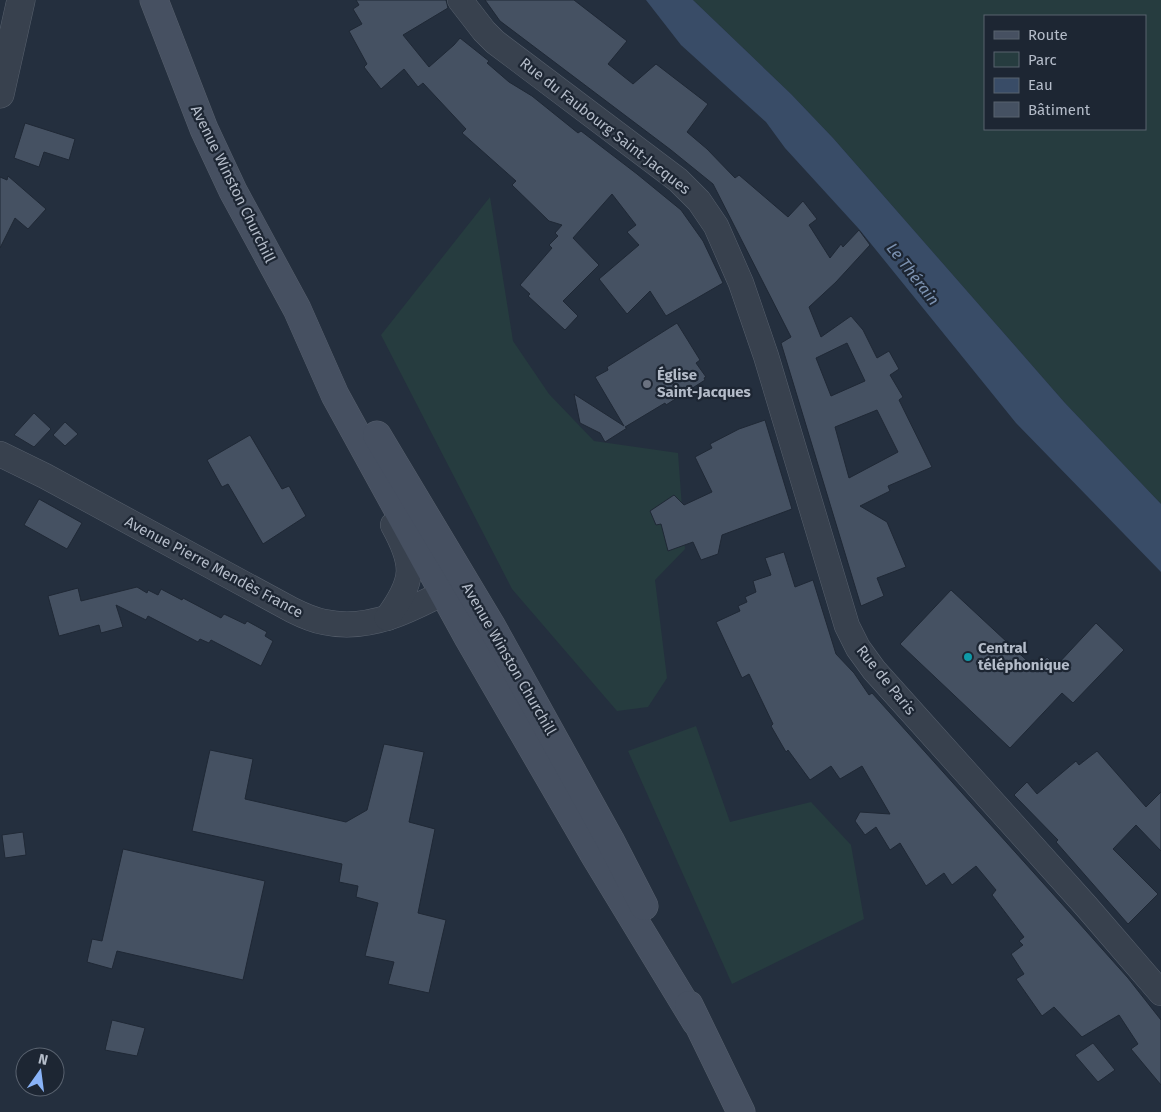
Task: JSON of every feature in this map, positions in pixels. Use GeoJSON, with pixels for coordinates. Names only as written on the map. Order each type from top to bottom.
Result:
{"type":"FeatureCollection","features":[{"type":"Feature","properties":{"kind":"main road","name":"Avenue Winston Churchill"},"geometry":{"type":"LineString","coordinates":[[154,0],[204,129],[241,206],[297,309],[377,434],[454,587],[595,856],[696,1022],[741,1112]]}},
{"type":"Feature","properties":{"kind":"main road","name":"Avenue Winston Churchill"},"geometry":{"type":"LineString","coordinates":[[297,309],[335,395],[346,415],[454,587]]}},
{"type":"Feature","properties":{"kind":"street"},"geometry":{"type":"LineString","coordinates":[[0,94],[21,0]]}},
{"type":"Feature","properties":{"kind":"street","name":"Rue du Faubourg Saint-Jacques"},"geometry":{"type":"LineString","coordinates":[[460,0],[495,42],[689,190],[716,226],[734,264]]}},
{"type":"Feature","properties":{"kind":"street","name":"Rue de Paris"},"geometry":{"type":"LineString","coordinates":[[734,264],[766,356],[846,626],[858,648],[874,670],[1086,906],[1161,993]]}},
{"type":"Feature","properties":{"kind":"street"},"geometry":{"type":"LineString","coordinates":[[346,415],[365,472],[405,547],[408,557],[409,577],[406,587],[387,618]]}},
{"type":"Feature","properties":{"kind":"street","name":"Avenue Pierre Mendès France"},"geometry":{"type":"LineString","coordinates":[[0,454],[53,480],[300,614],[323,622],[350,625],[367,624],[387,618],[454,587]]}},
{"type":"Feature","properties":{"kind":"green space"},"geometry":{"type":"Polygon","coordinates":[[[693,0],[1161,0],[1161,504],[1065,403],[833,138],[791,94],[693,0]]]}},
{"type":"Feature","properties":{"kind":"green space"},"geometry":{"type":"Polygon","coordinates":[[[490,197],[513,341],[549,394],[594,441],[678,453],[685,549],[655,580],[667,678],[648,707],[617,711],[512,589],[381,335],[490,197]]]}},
{"type":"Feature","properties":{"kind":"green space"},"geometry":{"type":"Polygon","coordinates":[[[696,726],[730,822],[811,802],[851,845],[864,919],[732,984],[628,751],[696,726]]]}},
{"type":"Feature","properties":{"kind":"water","name":"Le Thérain"},"geometry":{"type":"Polygon","coordinates":[[[646,0],[693,0],[791,94],[833,138],[1065,403],[1161,504],[1161,572],[1016,423],[859,229],[785,148],[766,122],[681,45],[646,0]]]}},
{"type":"Feature","properties":{"kind":"building"},"geometry":{"type":"Polygon","coordinates":[[[356,0],[446,0],[448,8],[403,35],[429,67],[460,38],[489,61],[487,63],[509,82],[532,96],[578,133],[581,131],[681,210],[703,241],[723,283],[666,316],[650,291],[627,314],[599,279],[639,245],[627,232],[636,225],[612,194],[573,238],[599,265],[563,301],[578,316],[565,330],[528,296],[530,294],[520,285],[552,248],[549,245],[558,236],[555,233],[562,225],[549,221],[512,185],[516,181],[462,133],[466,129],[423,83],[418,87],[404,69],[381,89],[364,67],[367,64],[349,31],[362,24],[353,9],[359,5],[356,0]]]}},
{"type":"Feature","properties":{"kind":"building"},"geometry":{"type":"Polygon","coordinates":[[[485,0],[574,0],[627,41],[608,64],[633,84],[656,64],[708,104],[687,132],[707,149],[735,178],[739,175],[788,217],[803,201],[817,219],[809,225],[830,258],[841,244],[843,247],[859,230],[870,245],[836,282],[809,307],[821,337],[851,316],[863,330],[877,358],[889,351],[899,369],[890,375],[903,397],[899,400],[932,467],[888,486],[890,491],[860,506],[887,522],[906,567],[877,578],[884,596],[861,606],[781,343],[791,337],[713,184],[500,21],[485,0]],[[847,343],[816,358],[831,396],[865,381],[847,343]],[[877,410],[835,427],[849,478],[898,452],[877,410]]]}},
{"type":"Feature","properties":{"kind":"building"},"geometry":{"type":"Polygon","coordinates":[[[25,123],[75,139],[69,160],[44,152],[39,167],[14,158],[25,123]]]}},
{"type":"Feature","properties":{"kind":"building"},"geometry":{"type":"Polygon","coordinates":[[[8,176],[46,209],[28,229],[15,218],[0,248],[0,177],[7,180],[8,176]]]}},
{"type":"Feature","properties":{"kind":"building","name":"Église Saint-Jacques"},"geometry":{"type":"Polygon","coordinates":[[[677,323],[700,360],[696,363],[706,377],[704,378],[705,380],[666,405],[665,403],[625,427],[627,428],[605,442],[600,433],[580,423],[574,394],[624,426],[595,377],[608,370],[607,367],[677,323]]]}},
{"type":"Feature","properties":{"kind":"building"},"geometry":{"type":"Polygon","coordinates":[[[34,413],[51,429],[34,447],[14,435],[34,413]]]}},
{"type":"Feature","properties":{"kind":"building"},"geometry":{"type":"Polygon","coordinates":[[[765,420],[792,509],[722,535],[718,554],[701,560],[693,542],[668,551],[661,524],[656,525],[650,511],[674,495],[684,505],[712,492],[695,457],[712,448],[710,444],[739,429],[765,420]]]}},
{"type":"Feature","properties":{"kind":"building"},"geometry":{"type":"Polygon","coordinates":[[[65,422],[78,434],[65,446],[53,435],[65,422]]]}},
{"type":"Feature","properties":{"kind":"building"},"geometry":{"type":"Polygon","coordinates":[[[250,435],[282,489],[289,486],[306,516],[263,544],[228,484],[222,487],[207,460],[250,435]]]}},
{"type":"Feature","properties":{"kind":"building"},"geometry":{"type":"Polygon","coordinates":[[[39,499],[82,523],[67,549],[24,525],[39,499]]]}},
{"type":"Feature","properties":{"kind":"building"},"geometry":{"type":"Polygon","coordinates":[[[784,552],[795,587],[813,580],[836,654],[854,673],[869,695],[872,693],[1070,913],[1128,978],[1161,1020],[1161,1085],[1131,1049],[1138,1044],[1119,1015],[1082,1037],[1054,1007],[1042,1016],[1016,979],[1024,974],[1011,954],[1023,945],[1019,941],[1024,937],[992,895],[996,890],[976,866],[952,885],[944,873],[926,886],[900,843],[890,850],[876,827],[865,835],[855,821],[860,812],[890,814],[862,766],[840,779],[831,766],[810,780],[788,750],[786,752],[771,726],[773,724],[749,674],[742,678],[716,622],[740,611],[738,606],[747,602],[745,597],[756,592],[753,581],[771,575],[765,558],[784,552]]]}},
{"type":"Feature","properties":{"kind":"building"},"geometry":{"type":"Polygon","coordinates":[[[137,587],[147,593],[148,590],[158,595],[161,589],[221,618],[224,614],[245,624],[247,621],[267,632],[265,636],[273,641],[261,666],[211,640],[209,643],[200,639],[198,642],[148,616],[146,620],[116,605],[123,627],[101,633],[99,625],[59,636],[48,596],[78,588],[81,601],[137,587]]]}},
{"type":"Feature","properties":{"kind":"building","name":"Central téléphonique"},"geometry":{"type":"Polygon","coordinates":[[[951,590],[1036,669],[1047,657],[1056,666],[1096,623],[1124,650],[1073,703],[1062,693],[1010,748],[900,644],[951,590]]]}},
{"type":"Feature","properties":{"kind":"building"},"geometry":{"type":"Polygon","coordinates":[[[384,744],[424,752],[409,822],[435,829],[418,913],[446,920],[429,993],[388,984],[394,962],[365,956],[378,903],[356,897],[358,886],[339,882],[342,864],[192,831],[210,750],[253,759],[245,799],[346,822],[367,810],[384,744]]]}},
{"type":"Feature","properties":{"kind":"building"},"geometry":{"type":"Polygon","coordinates":[[[1097,751],[1146,807],[1161,792],[1161,851],[1136,825],[1113,849],[1158,894],[1128,924],[1056,842],[1058,840],[1014,795],[1027,782],[1037,794],[1076,761],[1079,765],[1097,751]]]}},
{"type":"Feature","properties":{"kind":"building"},"geometry":{"type":"Polygon","coordinates":[[[23,832],[26,855],[5,858],[2,835],[23,832]]]}},
{"type":"Feature","properties":{"kind":"building"},"geometry":{"type":"Polygon","coordinates":[[[123,849],[265,881],[243,980],[117,951],[112,969],[87,962],[92,939],[102,941],[123,849]]]}},
{"type":"Feature","properties":{"kind":"building"},"geometry":{"type":"Polygon","coordinates":[[[112,1020],[145,1028],[137,1056],[105,1050],[112,1020]]]}},
{"type":"Feature","properties":{"kind":"building"},"geometry":{"type":"Polygon","coordinates":[[[1093,1043],[1115,1070],[1098,1082],[1075,1055],[1093,1043]]]}},
{"type":"Feature","properties":{"kind":"place","name":"Église Saint-Jacques"},"geometry":{"type":"Point","coordinates":[647,384]}},
{"type":"Feature","properties":{"kind":"place","name":"Central téléphonique"},"geometry":{"type":"Point","coordinates":[968,657]}}]}
